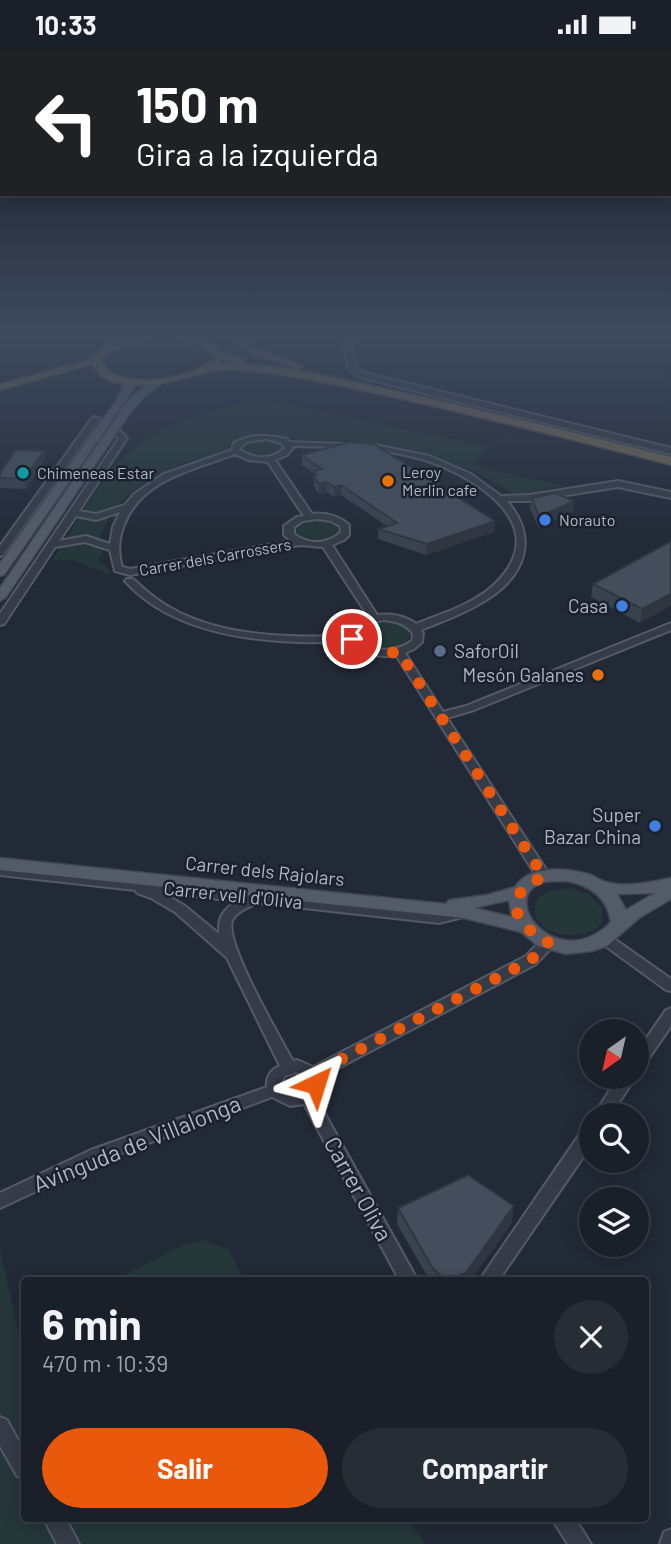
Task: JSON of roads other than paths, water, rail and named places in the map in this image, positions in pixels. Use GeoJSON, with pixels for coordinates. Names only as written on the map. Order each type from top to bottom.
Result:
{"type":"FeatureCollection","features":[{"type":"Feature","properties":{"kind":"highway"},"geometry":{"type":"LineString","coordinates":[[426,402],[454,407]]}},
{"type":"Feature","properties":{"kind":"highway"},"geometry":{"type":"LineString","coordinates":[[427,402],[432,403]]}},
{"type":"Feature","properties":{"kind":"highway"},"geometry":{"type":"LineString","coordinates":[[434,402],[671,461]]}},
{"type":"Feature","properties":{"kind":"main road"},"geometry":{"type":"LineString","coordinates":[[0,572],[120,402]]}},
{"type":"Feature","properties":{"kind":"main road"},"geometry":{"type":"LineString","coordinates":[[0,597],[135,402]]}},
{"type":"Feature","properties":{"kind":"main road","name":"Carrer dels Rajolars"},"geometry":{"type":"LineString","coordinates":[[0,857],[437,903],[486,901],[521,891]]}},
{"type":"Feature","properties":{"kind":"main road","name":"Carrer dels Rajolars"},"geometry":{"type":"LineString","coordinates":[[0,864],[464,912],[523,926]]}},
{"type":"Feature","properties":{"kind":"main road"},"geometry":{"type":"LineString","coordinates":[[620,923],[615,900],[602,888],[580,878],[544,877],[521,891],[516,908],[523,926],[548,942],[576,947],[605,939],[620,923],[671,891]]}},
{"type":"Feature","properties":{"kind":"main road"},"geometry":{"type":"LineString","coordinates":[[602,888],[642,889],[671,884]]}},
{"type":"Feature","properties":{"kind":"street"},"geometry":{"type":"LineString","coordinates":[[471,402],[671,451]]}},
{"type":"Feature","properties":{"kind":"street"},"geometry":{"type":"LineString","coordinates":[[0,553],[96,419]]}},
{"type":"Feature","properties":{"kind":"street"},"geometry":{"type":"LineString","coordinates":[[0,622],[123,438],[114,429]]}},
{"type":"Feature","properties":{"kind":"street"},"geometry":{"type":"LineString","coordinates":[[236,451],[240,442],[258,437],[279,439],[288,444],[354,445],[410,454],[461,471],[502,498],[514,515],[522,538],[513,569],[502,583],[477,601],[416,628]]}},
{"type":"Feature","properties":{"kind":"street"},"geometry":{"type":"LineString","coordinates":[[75,513],[96,517],[127,507],[165,477],[188,466],[236,451],[246,457],[270,459],[284,454],[289,448],[288,444]]}},
{"type":"Feature","properties":{"kind":"street"},"geometry":{"type":"LineString","coordinates":[[270,459],[309,517]]}},
{"type":"Feature","properties":{"kind":"street"},"geometry":{"type":"LineString","coordinates":[[502,498],[529,498],[618,484],[671,495]]}},
{"type":"Feature","properties":{"kind":"street"},"geometry":{"type":"LineString","coordinates":[[127,507],[120,521],[113,557],[118,569],[130,577],[143,593],[167,609],[225,629],[277,638],[352,639]]}},
{"type":"Feature","properties":{"kind":"street"},"geometry":{"type":"LineString","coordinates":[[300,542],[291,538],[287,530],[293,522],[309,517],[334,519],[344,525],[346,533],[343,537],[326,544],[374,618]]}},
{"type":"Feature","properties":{"kind":"street"},"geometry":{"type":"LineString","coordinates":[[52,545],[86,538],[115,549]]}},
{"type":"Feature","properties":{"kind":"street","name":"Carrer dels Carrossers"},"geometry":{"type":"LineString","coordinates":[[130,577],[300,542],[326,544]]}},
{"type":"Feature","properties":{"kind":"street"},"geometry":{"type":"LineString","coordinates":[[374,618],[403,620],[416,628],[419,637],[416,642],[399,652],[376,652],[357,645],[352,639],[352,628],[374,618]]}},
{"type":"Feature","properties":{"kind":"street"},"geometry":{"type":"LineString","coordinates":[[441,716],[470,708],[671,626]]}},
{"type":"Feature","properties":{"kind":"street"},"geometry":{"type":"LineString","coordinates":[[399,652],[544,877]]}},
{"type":"Feature","properties":{"kind":"street","name":"Carrer vell d'Oliva"},"geometry":{"type":"LineString","coordinates":[[0,871],[439,918],[464,912]]}},
{"type":"Feature","properties":{"kind":"street"},"geometry":{"type":"LineString","coordinates":[[109,882],[165,899],[200,924],[234,957]]}},
{"type":"Feature","properties":{"kind":"street"},"geometry":{"type":"LineString","coordinates":[[263,899],[239,905],[225,921],[234,957],[288,1067]]}},
{"type":"Feature","properties":{"kind":"street"},"geometry":{"type":"LineString","coordinates":[[605,939],[671,986]]}},
{"type":"Feature","properties":{"kind":"street"},"geometry":{"type":"LineString","coordinates":[[313,1074],[520,966],[538,955],[548,942]]}},
{"type":"Feature","properties":{"kind":"street"},"geometry":{"type":"LineString","coordinates":[[649,1046],[671,1014]]}},
{"type":"Feature","properties":{"kind":"street"},"geometry":{"type":"LineString","coordinates":[[288,1067],[303,1068],[313,1074],[316,1084],[308,1097],[292,1100],[275,1090],[276,1075],[288,1067]]}},
{"type":"Feature","properties":{"kind":"street","name":"Avinguda de Villalonga"},"geometry":{"type":"LineString","coordinates":[[0,1201],[106,1152],[275,1090]]}},
{"type":"Feature","properties":{"kind":"street","name":"Carrer Oliva"},"geometry":{"type":"LineString","coordinates":[[308,1097],[407,1277]]}},
{"type":"Feature","properties":{"kind":"street"},"geometry":{"type":"LineString","coordinates":[[491,1277],[579,1149]]}},
{"type":"Feature","properties":{"kind":"street"},"geometry":{"type":"LineString","coordinates":[[0,1427],[21,1464]]}},
{"type":"Feature","properties":{"kind":"street"},"geometry":{"type":"LineString","coordinates":[[56,1522],[69,1544]]}},
{"type":"Feature","properties":{"kind":"street"},"geometry":{"type":"LineString","coordinates":[[564,1522],[581,1544]]}},
{"type":"Feature","properties":{"kind":"street"},"geometry":{"type":"LineString","coordinates":[[670,1544],[671,1539]]}},
{"type":"Feature","properties":{"kind":"place","name":"Chimeneas Estar"},"geometry":{"type":"Point","coordinates":[23,473]}},
{"type":"Feature","properties":{"kind":"place","name":"Leroy Merlin cafe"},"geometry":{"type":"Point","coordinates":[388,481]}},
{"type":"Feature","properties":{"kind":"place","name":"Norauto"},"geometry":{"type":"Point","coordinates":[545,520]}},
{"type":"Feature","properties":{"kind":"place","name":"Casa"},"geometry":{"type":"Point","coordinates":[622,606]}},
{"type":"Feature","properties":{"kind":"place","name":"SaforOil"},"geometry":{"type":"Point","coordinates":[440,651]}},
{"type":"Feature","properties":{"kind":"place","name":"Mesón Galanes"},"geometry":{"type":"Point","coordinates":[598,675]}},
{"type":"Feature","properties":{"kind":"place","name":"Super Bazar China"},"geometry":{"type":"Point","coordinates":[655,826]}}]}
